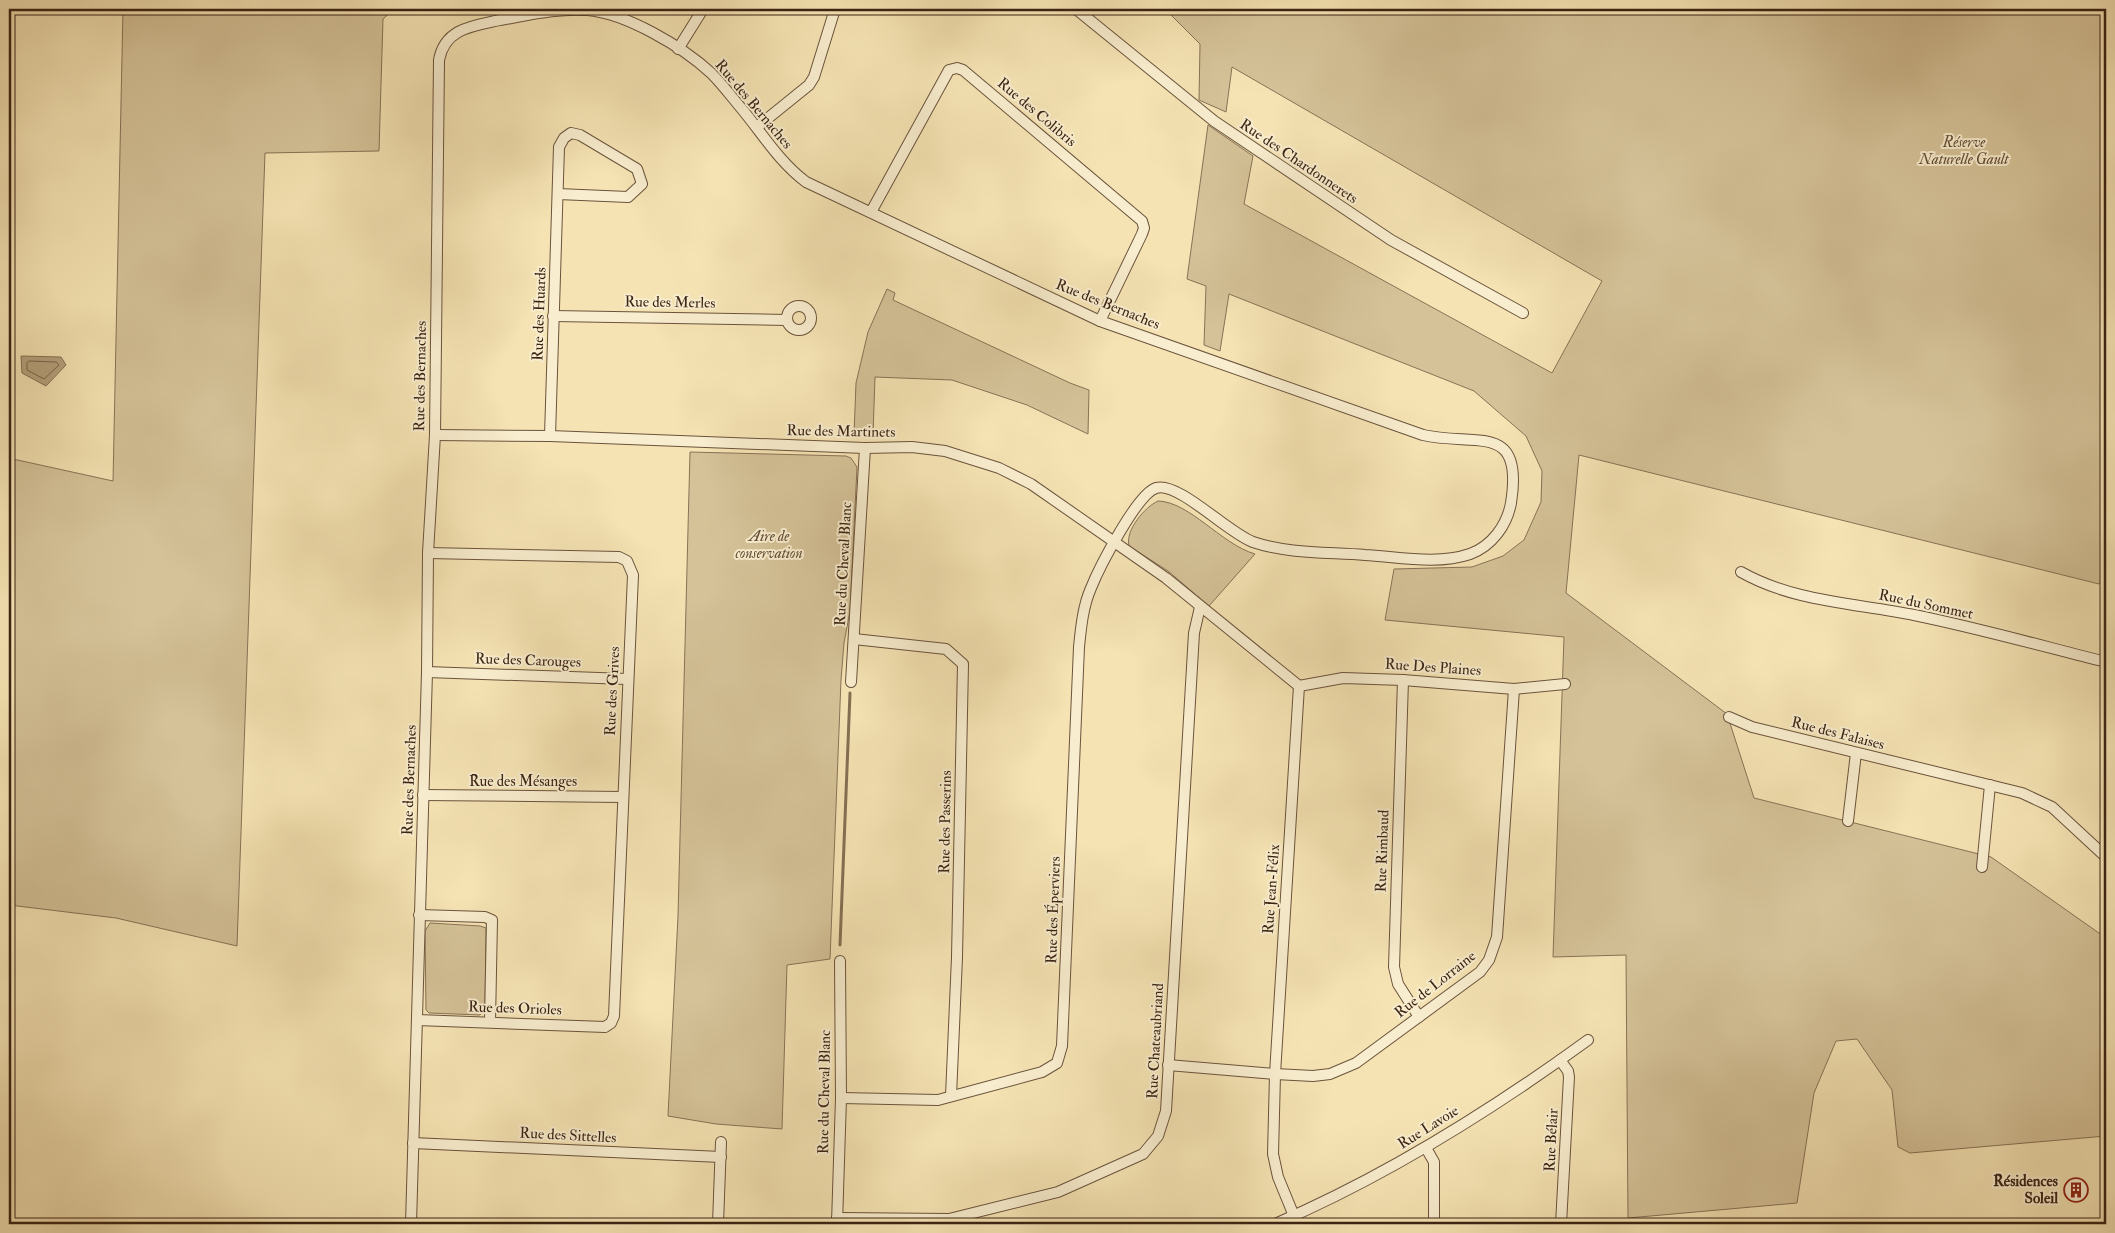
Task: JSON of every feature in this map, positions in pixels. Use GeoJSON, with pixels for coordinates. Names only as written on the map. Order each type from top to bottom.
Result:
{"type":"FeatureCollection","features":[{"type":"Feature","properties":{"kind":"street"},"geometry":{"type":"LineString","coordinates":[[678,49],[704,9]]}},
{"type":"Feature","properties":{"kind":"street"},"geometry":{"type":"LineString","coordinates":[[757,127],[809,85],[814,77],[835,9]]}},
{"type":"Feature","properties":{"kind":"street","name":"Rue des Chardonnerets"},"geometry":{"type":"LineString","coordinates":[[1076,9],[1214,121],[1391,240],[1523,313]]}},
{"type":"Feature","properties":{"kind":"street","name":"Rue des Bernaches"},"geometry":{"type":"LineString","coordinates":[[411,1224],[427,672],[428,553],[434,435],[439,60],[446,42],[452,35],[468,26],[569,10],[608,14],[621,18],[678,49],[712,74],[757,127],[783,162],[806,182],[1100,320],[1423,435],[1438,438],[1469,438],[1493,442],[1503,448],[1512,466],[1513,491],[1509,513],[1504,526],[1497,535],[1480,549],[1449,559],[1302,551],[1272,547],[1240,536],[1177,492],[1166,487],[1156,488],[1145,494],[1131,512],[1114,544]]}},
{"type":"Feature","properties":{"kind":"street","name":"Rue des Colibris"},"geometry":{"type":"LineString","coordinates":[[871,212],[949,70],[957,68],[962,70],[1142,221],[1144,228],[1142,234],[1100,320]]}},
{"type":"Feature","properties":{"kind":"street","name":"Rue des Huards"},"geometry":{"type":"LineString","coordinates":[[550,436],[559,147],[564,138],[571,133],[580,135],[637,169],[642,184],[637,191],[628,197],[558,194]]}},
{"type":"Feature","properties":{"kind":"street","name":"Rue des Merles"},"geometry":{"type":"LineString","coordinates":[[554,316],[786,320]]}},
{"type":"Feature","properties":{"kind":"street","name":"Rue des Martinets"},"geometry":{"type":"LineString","coordinates":[[434,435],[550,436],[865,448],[912,447],[945,452],[999,468],[1031,484],[1114,544],[1166,578],[1200,607]]}},
{"type":"Feature","properties":{"kind":"street","name":"Rue du Cheval Blanc"},"geometry":{"type":"LineString","coordinates":[[851,682],[865,448]]}},
{"type":"Feature","properties":{"kind":"street","name":"Rue des Éperviers"},"geometry":{"type":"LineString","coordinates":[[841,1098],[938,1100],[1042,1072],[1057,1063],[1061,1053],[1079,647],[1084,608],[1091,588],[1114,544]]}},
{"type":"Feature","properties":{"kind":"street","name":"Rue des Grives"},"geometry":{"type":"LineString","coordinates":[[428,553],[619,558],[627,560],[633,575],[627,679],[618,940],[614,1016],[611,1023]]}},
{"type":"Feature","properties":{"kind":"street","name":"Rue du Sommet"},"geometry":{"type":"LineString","coordinates":[[1741,572],[1760,583],[1797,595],[1911,614],[2106,662]]}},
{"type":"Feature","properties":{"kind":"street"},"geometry":{"type":"LineString","coordinates":[[1200,607],[1299,686]]}},
{"type":"Feature","properties":{"kind":"street","name":"Rue Chateaubriand"},"geometry":{"type":"LineString","coordinates":[[837,1221],[949,1218],[1058,1192],[1134,1160],[1152,1146],[1166,1111],[1194,633],[1200,607]]}},
{"type":"Feature","properties":{"kind":"street","name":"Rue des Passerins"},"geometry":{"type":"LineString","coordinates":[[854,639],[946,649],[963,664],[957,957],[951,1096]]}},
{"type":"Feature","properties":{"kind":"street","name":"Rue des Carouges"},"geometry":{"type":"LineString","coordinates":[[427,672],[627,679]]}},
{"type":"Feature","properties":{"kind":"street","name":"Rue Des Plaines"},"geometry":{"type":"LineString","coordinates":[[1299,686],[1343,678],[1403,680],[1514,689],[1565,684]]}},
{"type":"Feature","properties":{"kind":"street","name":"Rue Rimbaud"},"geometry":{"type":"LineString","coordinates":[[1403,680],[1394,967],[1398,984],[1420,1017]]}},
{"type":"Feature","properties":{"kind":"street","name":"Rue Jean-Félix"},"geometry":{"type":"LineString","coordinates":[[1294,1216],[1278,1177],[1273,1154],[1275,1074],[1299,686]]}},
{"type":"Feature","properties":{"kind":"street","name":"Rue de Lorraine"},"geometry":{"type":"LineString","coordinates":[[1168,1065],[1313,1076],[1342,1070],[1356,1063],[1480,972],[1493,951],[1497,937],[1514,689]]}},
{"type":"Feature","properties":{"kind":"street","name":"Rue des Falaises"},"geometry":{"type":"LineString","coordinates":[[1730,717],[1752,727],[2022,793],[2052,807],[2106,857]]}},
{"type":"Feature","properties":{"kind":"street"},"geometry":{"type":"LineString","coordinates":[[1848,820],[1856,753]]}},
{"type":"Feature","properties":{"kind":"street"},"geometry":{"type":"LineString","coordinates":[[1982,867],[1990,785]]}},
{"type":"Feature","properties":{"kind":"street","name":"Rue des Mésanges"},"geometry":{"type":"LineString","coordinates":[[423,795],[623,797]]}},
{"type":"Feature","properties":{"kind":"street"},"geometry":{"type":"LineString","coordinates":[[420,914],[484,917],[492,920],[490,1022]]}},
{"type":"Feature","properties":{"kind":"street","name":"Rue du Cheval Blanc"},"geometry":{"type":"LineString","coordinates":[[837,1221],[841,1098],[840,961]]}},
{"type":"Feature","properties":{"kind":"street","name":"Rue des Orioles"},"geometry":{"type":"LineString","coordinates":[[417,1020],[605,1027],[611,1023]]}},
{"type":"Feature","properties":{"kind":"street","name":"Rue Lavoie"},"geometry":{"type":"LineString","coordinates":[[1275,1224],[1426,1148],[1588,1040]]}},
{"type":"Feature","properties":{"kind":"street","name":"Rue Bélair"},"geometry":{"type":"LineString","coordinates":[[1560,1060],[1568,1071],[1569,1077],[1561,1224]]}},
{"type":"Feature","properties":{"kind":"street"},"geometry":{"type":"LineString","coordinates":[[718,1224],[722,1142]]}},
{"type":"Feature","properties":{"kind":"street","name":"Rue des Sittelles"},"geometry":{"type":"LineString","coordinates":[[413,1143],[721,1158]]}},
{"type":"Feature","properties":{"kind":"street"},"geometry":{"type":"LineString","coordinates":[[1426,1148],[1434,1162],[1434,1224]]}},
{"type":"Feature","properties":{"kind":"green space"},"geometry":{"type":"Polygon","coordinates":[[[123,9],[394,9],[383,19],[379,151],[265,153],[237,946],[116,918],[9,905],[9,539],[13,459],[113,481],[123,9]]]}},
{"type":"Feature","properties":{"kind":"green space","name":"Réserve Naturelle Gault"},"geometry":{"type":"Polygon","coordinates":[[[1165,9],[2106,9],[2106,584],[2100,582],[2099,584],[1579,455],[1566,593],[1727,714],[1754,798],[1991,857],[2106,938],[2106,1136],[1910,1153],[1898,1147],[1892,1090],[1857,1039],[1836,1041],[1814,1093],[1797,1203],[1628,1218],[1626,955],[1553,957],[1564,637],[1385,620],[1394,569],[1472,567],[1503,556],[1524,540],[1541,502],[1542,471],[1526,436],[1474,391],[1229,294],[1220,351],[1204,345],[1206,286],[1187,279],[1208,125],[1253,156],[1244,204],[1552,373],[1602,281],[1232,67],[1226,112],[1199,100],[1200,44],[1165,9]]]}},
{"type":"Feature","properties":{"kind":"green space"},"geometry":{"type":"Polygon","coordinates":[[[887,289],[895,293],[893,300],[1070,383],[1089,390],[1088,434],[1027,405],[952,380],[875,377],[873,435],[854,435],[856,383],[868,332],[887,289]]]}},
{"type":"Feature","properties":{"kind":"green space","name":"Aire de conservation"},"geometry":{"type":"Polygon","coordinates":[[[690,452],[846,456],[851,458],[857,467],[850,611],[844,643],[841,680],[830,959],[787,965],[782,1129],[716,1124],[668,1116],[678,916],[690,452]]]}},
{"type":"Feature","properties":{"kind":"green space"},"geometry":{"type":"Polygon","coordinates":[[[1158,501],[1182,508],[1230,542],[1255,554],[1209,606],[1168,571],[1129,546],[1130,533],[1133,526],[1147,508],[1158,501]]]}},
{"type":"Feature","properties":{"kind":"green space"},"geometry":{"type":"Polygon","coordinates":[[[430,923],[486,928],[485,1007],[480,1015],[429,1013],[426,1010],[425,931],[430,923]]]}},
{"type":"Feature","properties":{"kind":"water"},"geometry":{"type":"Polygon","coordinates":[[[21,356],[61,357],[66,365],[46,386],[22,373],[21,356]]]}},
{"type":"Feature","properties":{"kind":"waterway"},"geometry":{"type":"LineString","coordinates":[[840,945],[850,693]]}},
{"type":"Feature","properties":{"kind":"place","name":"Résidences Soleil"},"geometry":{"type":"Point","coordinates":[2076,1190]}}]}
